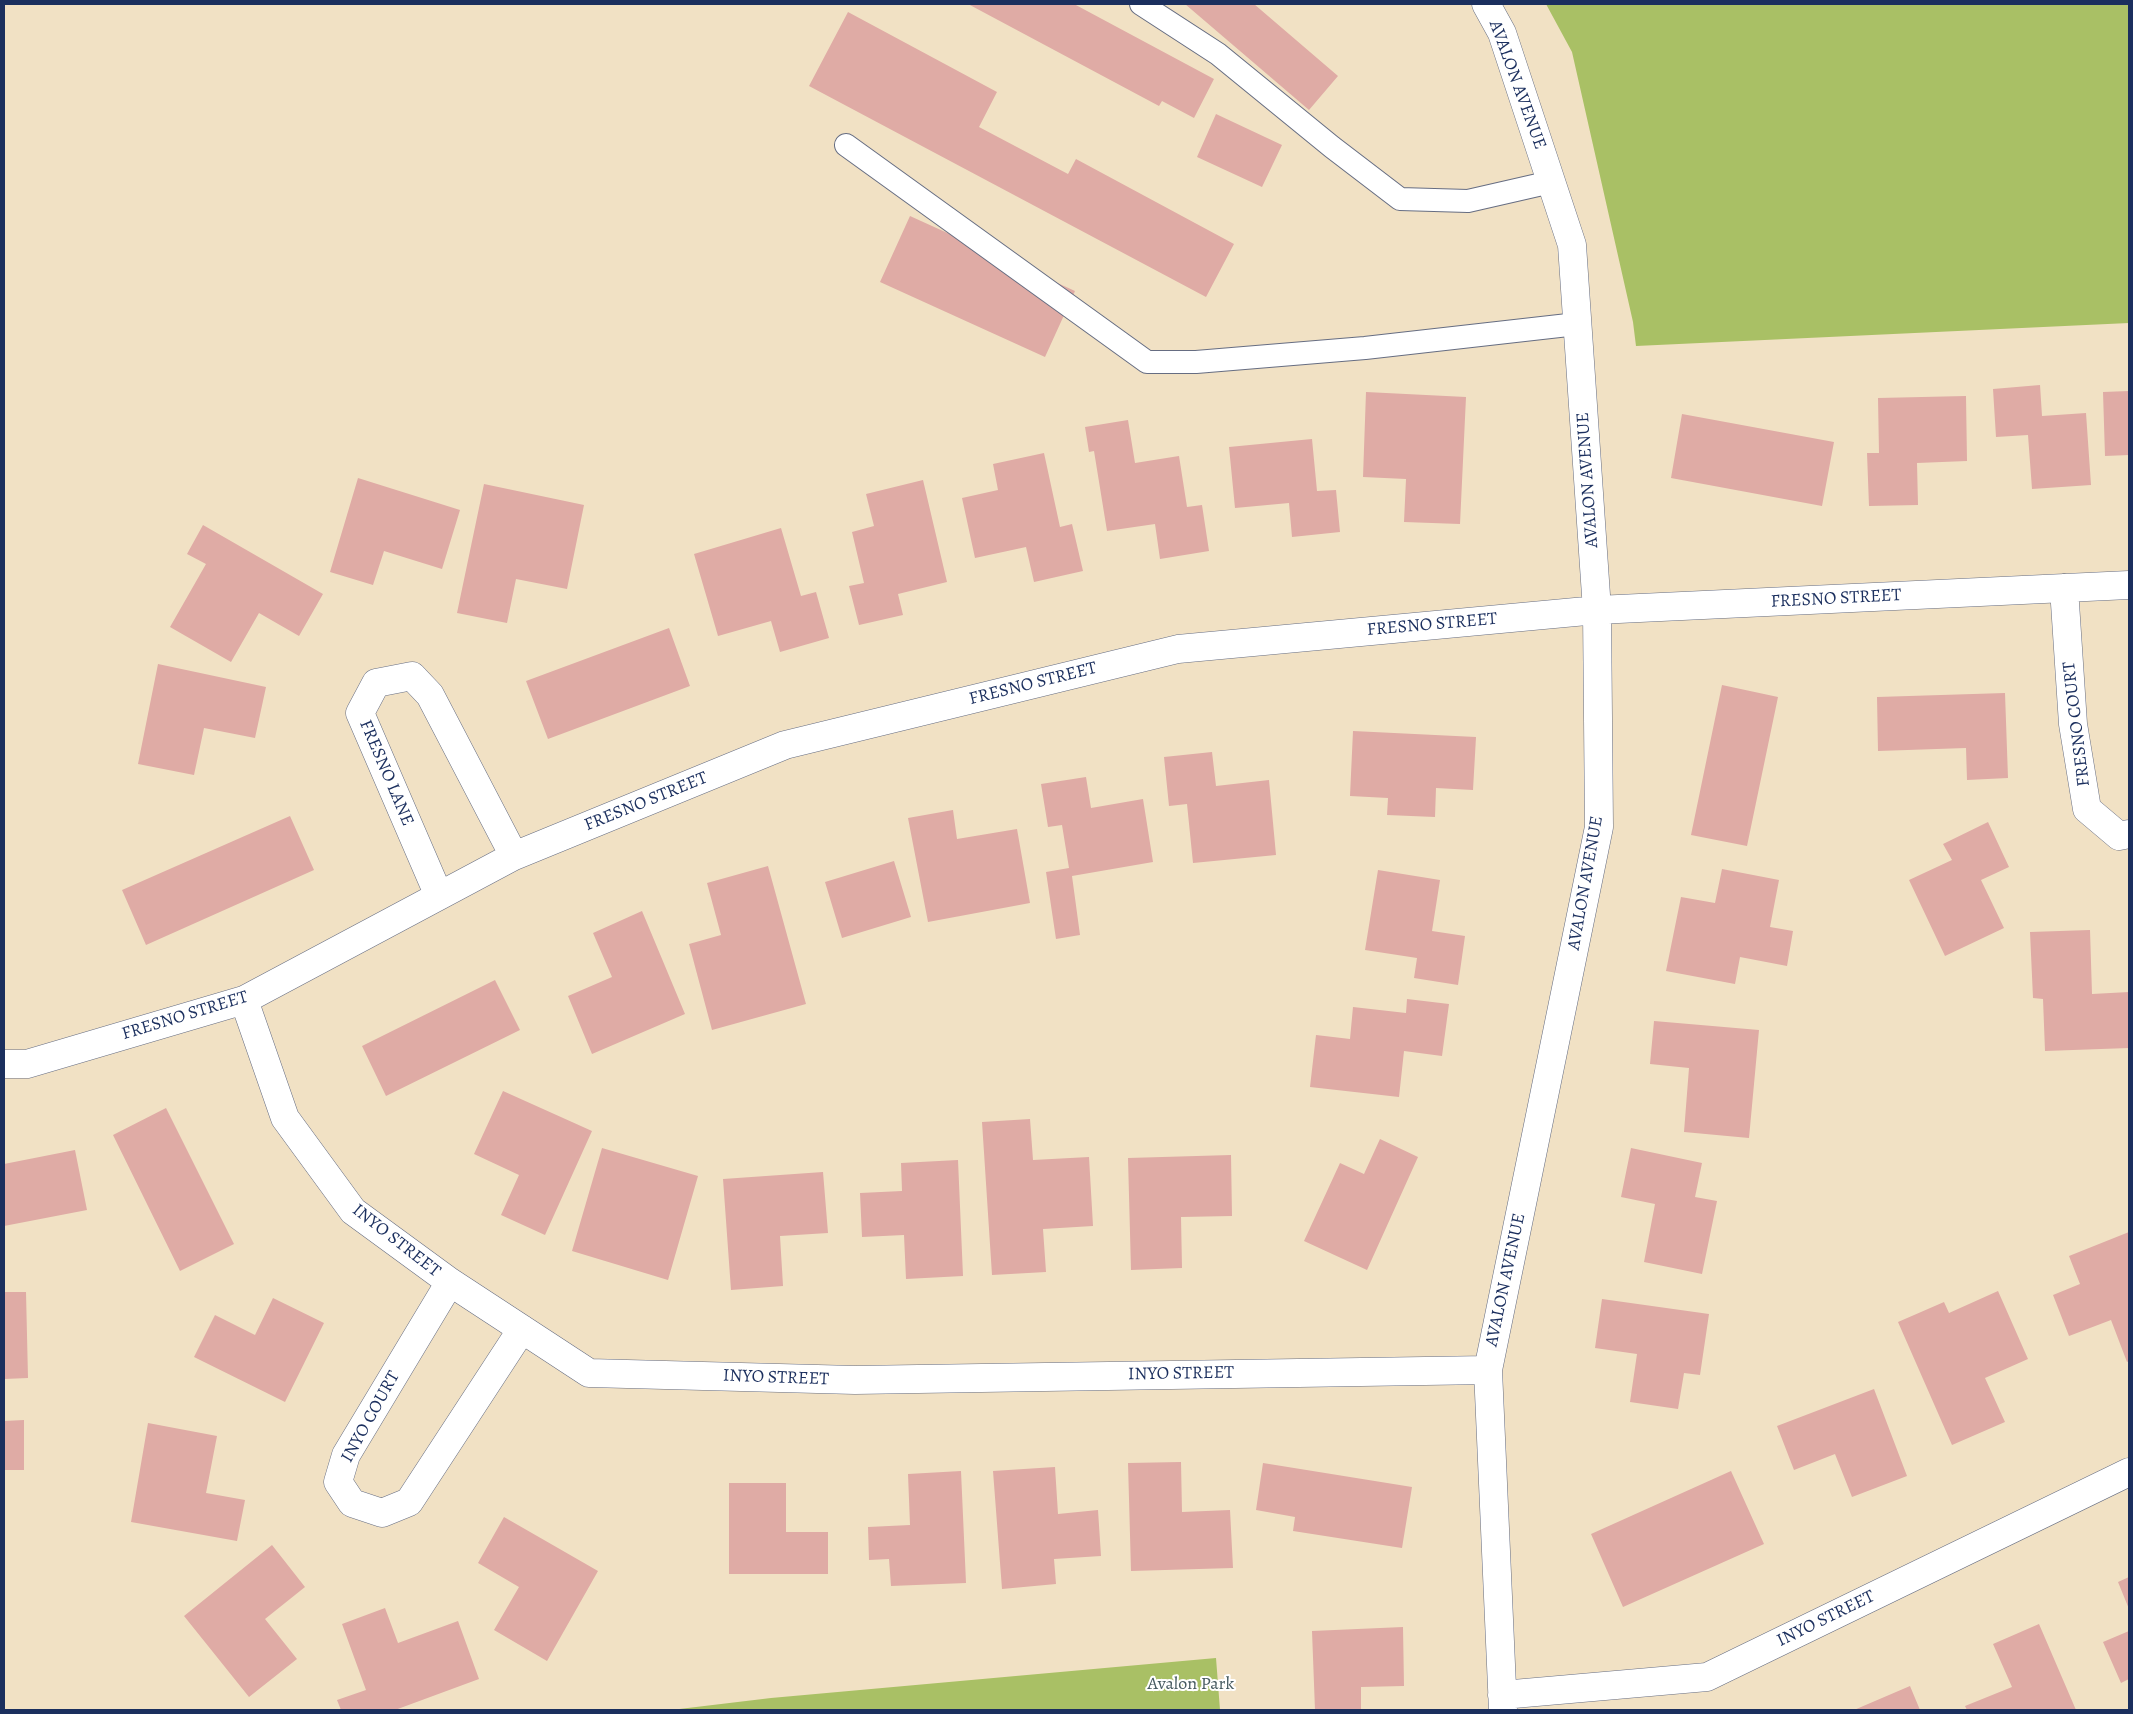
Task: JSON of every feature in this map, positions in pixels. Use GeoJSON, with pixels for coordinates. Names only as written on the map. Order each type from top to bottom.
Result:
{"type":"FeatureCollection","features":[{"type":"Feature","properties":{"kind":"street","name":"AVALON AVENUE"},"geometry":{"type":"LineString","coordinates":[[1486,4],[1502,33],[1572,245],[1597,610],[1599,827],[1488,1370],[1503,1703]]}},
{"type":"Feature","properties":{"kind":"street","name":"FRESNO STREET"},"geometry":{"type":"LineString","coordinates":[[4,1064],[27,1064],[244,1000],[514,856],[785,745],[1178,649],[1597,610],[2129,585]]}},
{"type":"Feature","properties":{"kind":"street","name":"FRESNO COURT"},"geometry":{"type":"LineString","coordinates":[[2064,588],[2073,724],[2087,809],[2119,836],[2129,834]]}},
{"type":"Feature","properties":{"kind":"street","name":"FRESNO LANE"},"geometry":{"type":"LineString","coordinates":[[440,896],[360,713],[376,683],[412,676],[430,696],[514,856]]}},
{"type":"Feature","properties":{"kind":"street","name":"INYO STREET"},"geometry":{"type":"LineString","coordinates":[[244,1000],[285,1118],[353,1211],[450,1282],[589,1373],[855,1380],[1488,1370]]}},
{"type":"Feature","properties":{"kind":"street","name":"INYO COURT"},"geometry":{"type":"LineString","coordinates":[[450,1282],[346,1455],[338,1482],[352,1503],[382,1513],[409,1502],[522,1329]]}},
{"type":"Feature","properties":{"kind":"street","name":"INYO STREET"},"geometry":{"type":"LineString","coordinates":[[1503,1703],[1708,1677],[2129,1472]]}},
{"type":"Feature","properties":{"kind":"lane"},"geometry":{"type":"LineString","coordinates":[[1141,4],[1218,54],[1332,147],[1400,199],[1468,201],[1551,182]]}},
{"type":"Feature","properties":{"kind":"lane"},"geometry":{"type":"LineString","coordinates":[[846,145],[1147,362],[1196,362],[1366,348],[1577,324]]}},
{"type":"Feature","properties":{"kind":"green space"},"geometry":{"type":"Polygon","coordinates":[[[1546,4],[2129,4],[2129,323],[1636,346],[1633,322],[1572,52],[1546,4]]]}},
{"type":"Feature","properties":{"kind":"green space","name":"Avalon Park"},"geometry":{"type":"Polygon","coordinates":[[[1216,1658],[1220,1710],[671,1710],[771,1698],[1216,1658]]]}},
{"type":"Feature","properties":{"kind":"building"},"geometry":{"type":"Polygon","coordinates":[[[968,4],[1074,4],[1214,79],[1194,118],[1162,101],[1159,106],[968,4]]]}},
{"type":"Feature","properties":{"kind":"building"},"geometry":{"type":"Polygon","coordinates":[[[1185,4],[1254,4],[1338,76],[1309,110],[1185,4]]]}},
{"type":"Feature","properties":{"kind":"building"},"geometry":{"type":"Polygon","coordinates":[[[848,12],[997,92],[979,127],[1068,174],[1076,159],[1234,244],[1206,297],[809,86],[848,12]]]}},
{"type":"Feature","properties":{"kind":"building"},"geometry":{"type":"Polygon","coordinates":[[[1216,114],[1282,145],[1262,187],[1197,157],[1216,114]]]}},
{"type":"Feature","properties":{"kind":"building"},"geometry":{"type":"Polygon","coordinates":[[[910,216],[1075,291],[1045,357],[880,282],[910,216]]]}},
{"type":"Feature","properties":{"kind":"building"},"geometry":{"type":"Polygon","coordinates":[[[2040,385],[2042,416],[2086,413],[2091,485],[2032,489],[2028,435],[1996,437],[1993,389],[2040,385]]]}},
{"type":"Feature","properties":{"kind":"building"},"geometry":{"type":"Polygon","coordinates":[[[2129,391],[2129,455],[2105,456],[2103,392],[2129,391]]]}},
{"type":"Feature","properties":{"kind":"building"},"geometry":{"type":"Polygon","coordinates":[[[1366,392],[1466,397],[1460,524],[1404,522],[1406,479],[1363,477],[1366,392]]]}},
{"type":"Feature","properties":{"kind":"building"},"geometry":{"type":"Polygon","coordinates":[[[1966,396],[1967,461],[1917,463],[1918,505],[1869,506],[1867,453],[1879,453],[1878,398],[1966,396]]]}},
{"type":"Feature","properties":{"kind":"building"},"geometry":{"type":"Polygon","coordinates":[[[1682,414],[1834,442],[1822,506],[1671,478],[1682,414]]]}},
{"type":"Feature","properties":{"kind":"building"},"geometry":{"type":"Polygon","coordinates":[[[1128,420],[1135,463],[1179,456],[1187,507],[1202,505],[1209,551],[1160,559],[1155,524],[1107,531],[1094,451],[1089,452],[1085,427],[1128,420]]]}},
{"type":"Feature","properties":{"kind":"building"},"geometry":{"type":"Polygon","coordinates":[[[1312,439],[1317,491],[1336,490],[1340,532],[1292,537],[1289,503],[1235,508],[1229,447],[1312,439]]]}},
{"type":"Feature","properties":{"kind":"building"},"geometry":{"type":"Polygon","coordinates":[[[1044,453],[1060,527],[1072,524],[1083,571],[1034,582],[1026,547],[975,558],[962,498],[998,490],[993,464],[1044,453]]]}},
{"type":"Feature","properties":{"kind":"building"},"geometry":{"type":"Polygon","coordinates":[[[358,478],[460,510],[442,569],[384,551],[373,585],[330,572],[358,478]]]}},
{"type":"Feature","properties":{"kind":"building"},"geometry":{"type":"Polygon","coordinates":[[[923,480],[947,582],[898,594],[903,615],[859,625],[849,586],[864,583],[852,532],[874,526],[866,494],[923,480]]]}},
{"type":"Feature","properties":{"kind":"building"},"geometry":{"type":"Polygon","coordinates":[[[484,484],[584,505],[567,589],[516,579],[507,623],[457,613],[484,484]]]}},
{"type":"Feature","properties":{"kind":"building"},"geometry":{"type":"Polygon","coordinates":[[[203,525],[323,594],[299,636],[259,613],[231,662],[170,627],[206,564],[187,554],[203,525]]]}},
{"type":"Feature","properties":{"kind":"building"},"geometry":{"type":"Polygon","coordinates":[[[781,528],[801,596],[816,592],[829,638],[780,652],[771,621],[718,636],[694,554],[781,528]]]}},
{"type":"Feature","properties":{"kind":"building"},"geometry":{"type":"Polygon","coordinates":[[[669,628],[690,686],[548,739],[526,681],[669,628]]]}},
{"type":"Feature","properties":{"kind":"building"},"geometry":{"type":"Polygon","coordinates":[[[158,664],[266,687],[255,738],[204,728],[194,775],[138,764],[158,664]]]}},
{"type":"Feature","properties":{"kind":"building"},"geometry":{"type":"Polygon","coordinates":[[[1722,685],[1778,697],[1747,846],[1691,835],[1722,685]]]}},
{"type":"Feature","properties":{"kind":"building"},"geometry":{"type":"Polygon","coordinates":[[[2005,693],[2008,778],[1967,780],[1966,748],[1878,751],[1877,697],[2005,693]]]}},
{"type":"Feature","properties":{"kind":"building"},"geometry":{"type":"Polygon","coordinates":[[[1353,731],[1476,737],[1473,790],[1436,788],[1435,817],[1387,815],[1388,798],[1350,796],[1353,731]]]}},
{"type":"Feature","properties":{"kind":"building"},"geometry":{"type":"Polygon","coordinates":[[[1212,752],[1216,786],[1269,780],[1276,855],[1193,863],[1187,804],[1169,806],[1164,757],[1212,752]]]}},
{"type":"Feature","properties":{"kind":"building"},"geometry":{"type":"Polygon","coordinates":[[[1086,777],[1091,808],[1143,799],[1153,862],[1072,876],[1080,935],[1056,939],[1046,872],[1069,868],[1062,825],[1048,827],[1041,784],[1086,777]]]}},
{"type":"Feature","properties":{"kind":"building"},"geometry":{"type":"Polygon","coordinates":[[[953,810],[957,839],[1017,829],[1030,903],[928,922],[908,818],[953,810]]]}},
{"type":"Feature","properties":{"kind":"building"},"geometry":{"type":"Polygon","coordinates":[[[290,816],[314,870],[146,945],[122,890],[290,816]]]}},
{"type":"Feature","properties":{"kind":"building"},"geometry":{"type":"Polygon","coordinates":[[[1988,822],[2009,867],[1981,880],[2004,928],[1945,956],[1909,880],[1952,860],[1943,844],[1988,822]]]}},
{"type":"Feature","properties":{"kind":"building"},"geometry":{"type":"Polygon","coordinates":[[[894,861],[911,917],[842,938],[825,882],[894,861]]]}},
{"type":"Feature","properties":{"kind":"building"},"geometry":{"type":"Polygon","coordinates":[[[768,866],[806,1004],[712,1030],[689,944],[721,935],[707,883],[768,866]]]}},
{"type":"Feature","properties":{"kind":"building"},"geometry":{"type":"Polygon","coordinates":[[[1722,869],[1779,880],[1770,927],[1793,931],[1787,966],[1740,957],[1735,984],[1666,971],[1681,897],[1715,903],[1722,869]]]}},
{"type":"Feature","properties":{"kind":"building"},"geometry":{"type":"Polygon","coordinates":[[[1378,870],[1440,880],[1432,931],[1465,936],[1458,985],[1414,978],[1417,958],[1365,950],[1378,870]]]}},
{"type":"Feature","properties":{"kind":"building"},"geometry":{"type":"Polygon","coordinates":[[[642,911],[685,1014],[592,1054],[568,996],[612,977],[593,933],[642,911]]]}},
{"type":"Feature","properties":{"kind":"building"},"geometry":{"type":"Polygon","coordinates":[[[2090,930],[2092,994],[2129,992],[2129,1048],[2045,1051],[2043,999],[2033,998],[2030,932],[2090,930]]]}},
{"type":"Feature","properties":{"kind":"building"},"geometry":{"type":"Polygon","coordinates":[[[495,980],[520,1030],[386,1096],[362,1046],[495,980]]]}},
{"type":"Feature","properties":{"kind":"building"},"geometry":{"type":"Polygon","coordinates":[[[1407,999],[1449,1004],[1442,1056],[1404,1051],[1399,1097],[1310,1087],[1316,1035],[1350,1039],[1353,1007],[1406,1013],[1407,999]]]}},
{"type":"Feature","properties":{"kind":"building"},"geometry":{"type":"Polygon","coordinates":[[[1654,1021],[1759,1030],[1749,1138],[1684,1132],[1689,1068],[1650,1064],[1654,1021]]]}},
{"type":"Feature","properties":{"kind":"building"},"geometry":{"type":"Polygon","coordinates":[[[503,1091],[592,1131],[545,1235],[501,1215],[519,1175],[474,1154],[503,1091]]]}},
{"type":"Feature","properties":{"kind":"building"},"geometry":{"type":"Polygon","coordinates":[[[166,1108],[234,1244],[180,1271],[113,1135],[166,1108]]]}},
{"type":"Feature","properties":{"kind":"building"},"geometry":{"type":"Polygon","coordinates":[[[1030,1119],[1033,1160],[1089,1157],[1093,1226],[1043,1229],[1046,1272],[992,1275],[982,1122],[1030,1119]]]}},
{"type":"Feature","properties":{"kind":"building"},"geometry":{"type":"Polygon","coordinates":[[[1380,1139],[1418,1157],[1367,1270],[1304,1241],[1340,1163],[1364,1174],[1380,1139]]]}},
{"type":"Feature","properties":{"kind":"building"},"geometry":{"type":"Polygon","coordinates":[[[602,1148],[698,1176],[668,1280],[572,1251],[602,1148]]]}},
{"type":"Feature","properties":{"kind":"building"},"geometry":{"type":"Polygon","coordinates":[[[1631,1148],[1702,1163],[1695,1197],[1717,1201],[1702,1274],[1644,1262],[1655,1204],[1621,1197],[1631,1148]]]}},
{"type":"Feature","properties":{"kind":"building"},"geometry":{"type":"Polygon","coordinates":[[[75,1150],[87,1210],[4,1226],[4,1164],[75,1150]]]}},
{"type":"Feature","properties":{"kind":"building"},"geometry":{"type":"Polygon","coordinates":[[[1231,1155],[1232,1216],[1181,1217],[1182,1268],[1131,1270],[1128,1158],[1231,1155]]]}},
{"type":"Feature","properties":{"kind":"building"},"geometry":{"type":"Polygon","coordinates":[[[958,1160],[963,1276],[906,1279],[904,1235],[862,1237],[860,1193],[902,1191],[901,1163],[958,1160]]]}},
{"type":"Feature","properties":{"kind":"building"},"geometry":{"type":"Polygon","coordinates":[[[823,1172],[828,1233],[780,1236],[783,1286],[731,1290],[723,1179],[823,1172]]]}},
{"type":"Feature","properties":{"kind":"building"},"geometry":{"type":"Polygon","coordinates":[[[2129,1232],[2129,1361],[2127,1362],[2111,1320],[2069,1336],[2053,1295],[2080,1284],[2069,1256],[2129,1232]]]}},
{"type":"Feature","properties":{"kind":"building"},"geometry":{"type":"Polygon","coordinates":[[[1998,1291],[2028,1359],[1985,1378],[2005,1422],[1952,1445],[1898,1322],[1944,1302],[1949,1313],[1998,1291]]]}},
{"type":"Feature","properties":{"kind":"building"},"geometry":{"type":"Polygon","coordinates":[[[4,1292],[26,1292],[28,1378],[4,1379],[4,1292]]]}},
{"type":"Feature","properties":{"kind":"building"},"geometry":{"type":"Polygon","coordinates":[[[273,1298],[324,1323],[285,1402],[194,1357],[215,1315],[255,1335],[273,1298]]]}},
{"type":"Feature","properties":{"kind":"building"},"geometry":{"type":"Polygon","coordinates":[[[1602,1299],[1709,1314],[1700,1375],[1684,1373],[1678,1409],[1630,1402],[1637,1354],[1595,1348],[1602,1299]]]}},
{"type":"Feature","properties":{"kind":"building"},"geometry":{"type":"Polygon","coordinates":[[[1874,1389],[1907,1476],[1852,1497],[1835,1454],[1794,1470],[1777,1426],[1874,1389]]]}},
{"type":"Feature","properties":{"kind":"building"},"geometry":{"type":"Polygon","coordinates":[[[24,1420],[24,1470],[4,1470],[4,1421],[24,1420]]]}},
{"type":"Feature","properties":{"kind":"building"},"geometry":{"type":"Polygon","coordinates":[[[148,1423],[217,1436],[206,1493],[245,1500],[237,1541],[131,1522],[148,1423]]]}},
{"type":"Feature","properties":{"kind":"building"},"geometry":{"type":"Polygon","coordinates":[[[1181,1462],[1182,1512],[1230,1510],[1233,1568],[1131,1571],[1128,1463],[1181,1462]]]}},
{"type":"Feature","properties":{"kind":"building"},"geometry":{"type":"Polygon","coordinates":[[[1263,1463],[1412,1487],[1402,1548],[1293,1531],[1295,1517],[1256,1510],[1263,1463]]]}},
{"type":"Feature","properties":{"kind":"building"},"geometry":{"type":"Polygon","coordinates":[[[1055,1467],[1058,1514],[1098,1510],[1101,1556],[1054,1559],[1056,1584],[1002,1589],[993,1471],[1055,1467]]]}},
{"type":"Feature","properties":{"kind":"building"},"geometry":{"type":"Polygon","coordinates":[[[961,1471],[966,1583],[891,1586],[889,1559],[869,1560],[868,1527],[910,1525],[908,1474],[961,1471]]]}},
{"type":"Feature","properties":{"kind":"building"},"geometry":{"type":"Polygon","coordinates":[[[1731,1471],[1764,1544],[1623,1607],[1591,1534],[1731,1471]]]}},
{"type":"Feature","properties":{"kind":"building"},"geometry":{"type":"Polygon","coordinates":[[[729,1483],[786,1483],[786,1532],[828,1532],[828,1574],[729,1574],[729,1483]]]}},
{"type":"Feature","properties":{"kind":"building"},"geometry":{"type":"Polygon","coordinates":[[[504,1517],[598,1571],[547,1661],[494,1630],[519,1587],[478,1563],[504,1517]]]}},
{"type":"Feature","properties":{"kind":"building"},"geometry":{"type":"Polygon","coordinates":[[[272,1545],[305,1587],[265,1619],[297,1659],[249,1697],[184,1616],[272,1545]]]}},
{"type":"Feature","properties":{"kind":"building"},"geometry":{"type":"Polygon","coordinates":[[[2129,1577],[2129,1609],[2118,1582],[2129,1577]]]}},
{"type":"Feature","properties":{"kind":"building"},"geometry":{"type":"Polygon","coordinates":[[[385,1608],[398,1643],[458,1621],[479,1679],[395,1710],[341,1710],[337,1700],[366,1690],[342,1624],[385,1608]]]}},
{"type":"Feature","properties":{"kind":"building"},"geometry":{"type":"Polygon","coordinates":[[[2039,1624],[2076,1710],[1967,1710],[1965,1706],[2012,1687],[1993,1644],[2039,1624]]]}},
{"type":"Feature","properties":{"kind":"building"},"geometry":{"type":"Polygon","coordinates":[[[1403,1627],[1404,1686],[1361,1687],[1361,1710],[1315,1710],[1312,1631],[1403,1627]]]}},
{"type":"Feature","properties":{"kind":"building"},"geometry":{"type":"Polygon","coordinates":[[[2129,1631],[2129,1679],[2121,1683],[2103,1642],[2129,1631]]]}},
{"type":"Feature","properties":{"kind":"building"},"geometry":{"type":"Polygon","coordinates":[[[1910,1686],[1920,1710],[1854,1710],[1910,1686]]]}}]}
